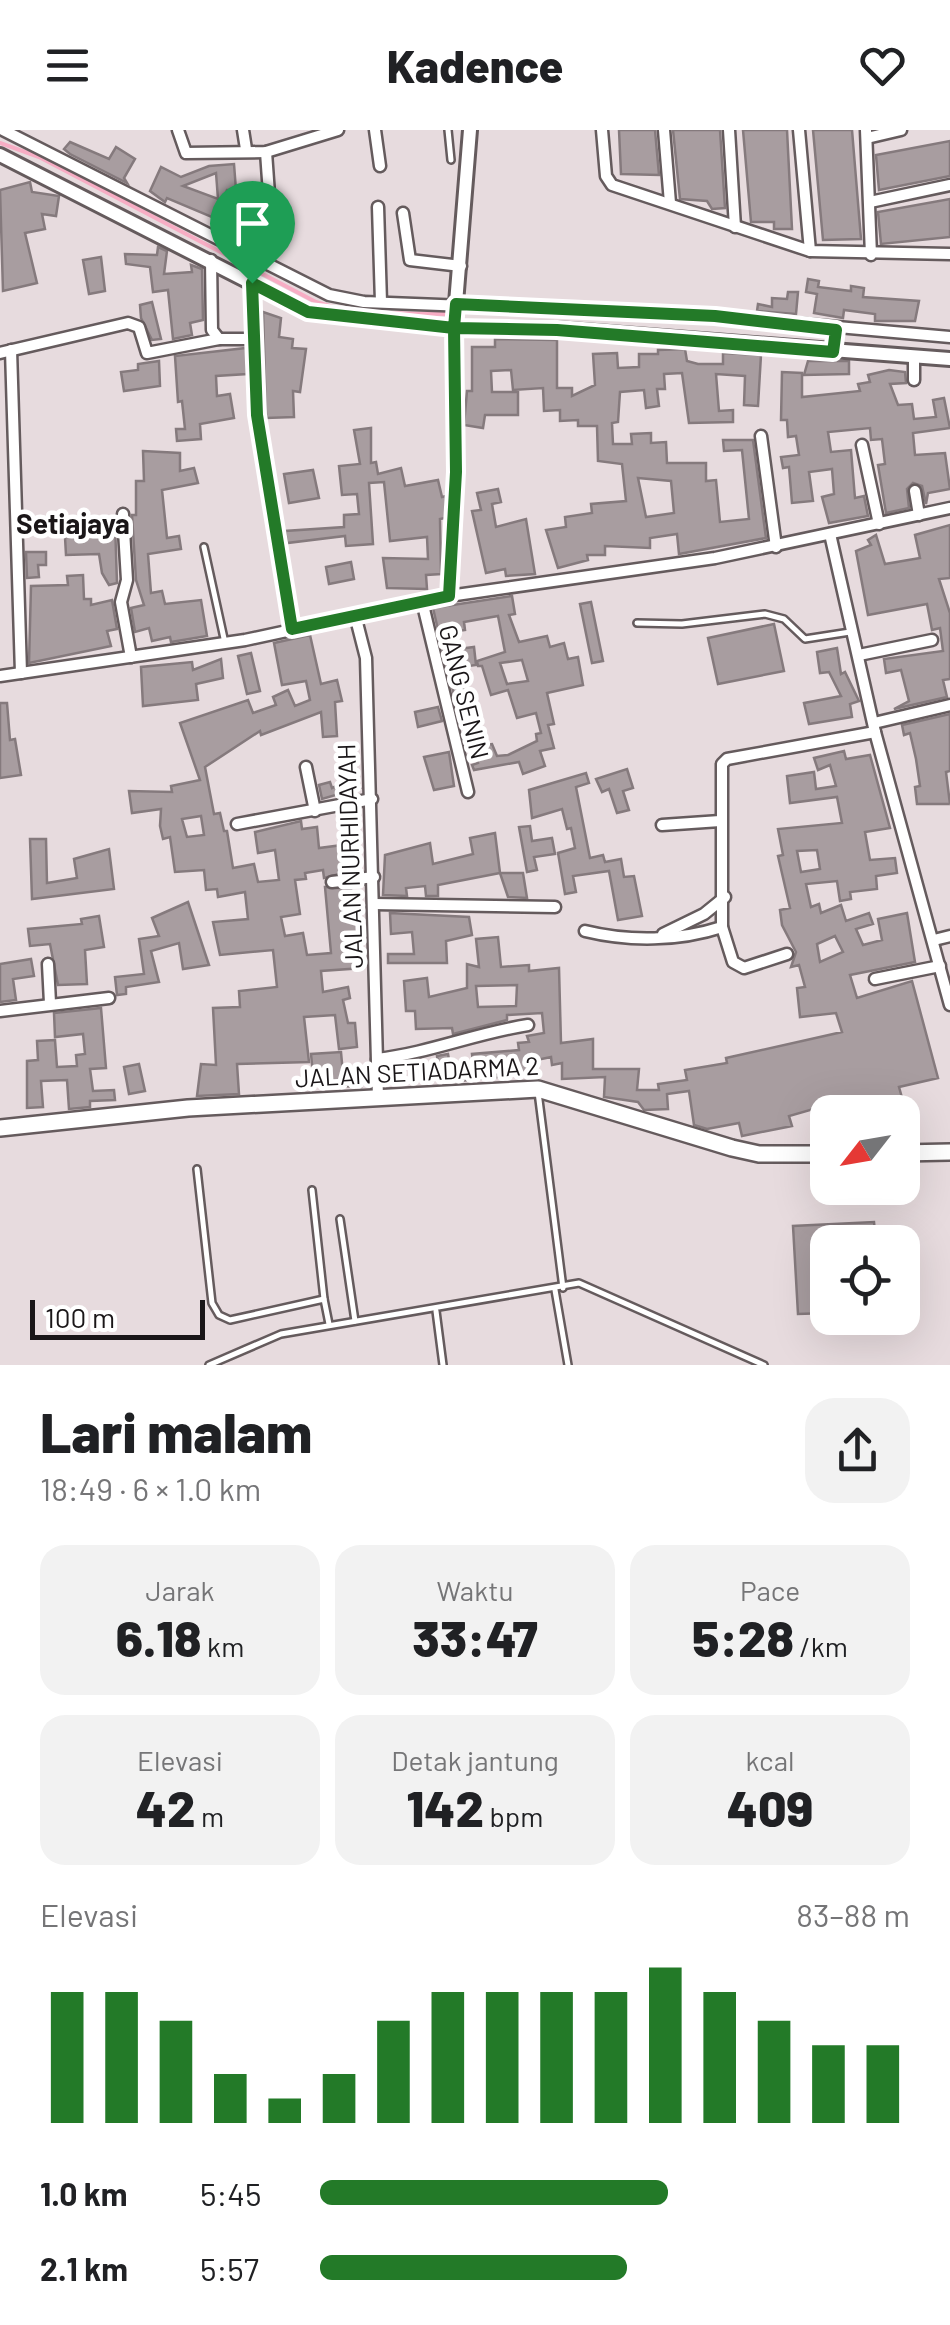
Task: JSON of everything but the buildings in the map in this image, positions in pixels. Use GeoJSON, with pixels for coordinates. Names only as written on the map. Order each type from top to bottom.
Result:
{"type":"FeatureCollection","features":[{"type":"Feature","properties":{"kind":"main road","name":"JALAN SETIADARMA 2"},"geometry":{"type":"LineString","coordinates":[[0,1128],[188,1108],[538,1089],[732,1148],[759,1154],[810,1154]]}},
{"type":"Feature","properties":{"kind":"main road"},"geometry":{"type":"LineString","coordinates":[[920,1153],[950,1152]]}},
{"type":"Feature","properties":{"kind":"street"},"geometry":{"type":"LineString","coordinates":[[3,130],[294,280],[329,294],[381,302],[715,316],[950,338]]}},
{"type":"Feature","properties":{"kind":"street"},"geometry":{"type":"LineString","coordinates":[[178,130],[186,154],[266,152],[314,132],[338,130]]}},
{"type":"Feature","properties":{"kind":"street"},"geometry":{"type":"LineString","coordinates":[[243,130],[246,150]]}},
{"type":"Feature","properties":{"kind":"street"},"geometry":{"type":"LineString","coordinates":[[375,130],[380,166]]}},
{"type":"Feature","properties":{"kind":"street"},"geometry":{"type":"LineString","coordinates":[[449,596],[456,472],[454,328],[470,130]]}},
{"type":"Feature","properties":{"kind":"street"},"geometry":{"type":"LineString","coordinates":[[602,130],[608,182],[810,250],[871,255],[950,254]]}},
{"type":"Feature","properties":{"kind":"street"},"geometry":{"type":"LineString","coordinates":[[664,130],[670,203]]}},
{"type":"Feature","properties":{"kind":"street"},"geometry":{"type":"LineString","coordinates":[[729,130],[735,227]]}},
{"type":"Feature","properties":{"kind":"street"},"geometry":{"type":"LineString","coordinates":[[799,130],[810,250]]}},
{"type":"Feature","properties":{"kind":"street"},"geometry":{"type":"LineString","coordinates":[[871,255],[866,134],[901,130]]}},
{"type":"Feature","properties":{"kind":"street"},"geometry":{"type":"LineString","coordinates":[[266,152],[270,208]]}},
{"type":"Feature","properties":{"kind":"street"},"geometry":{"type":"LineString","coordinates":[[0,155],[308,312],[454,328],[557,330],[950,359]]}},
{"type":"Feature","properties":{"kind":"street"},"geometry":{"type":"LineString","coordinates":[[870,202],[950,185]]}},
{"type":"Feature","properties":{"kind":"street"},"geometry":{"type":"LineString","coordinates":[[378,207],[381,302]]}},
{"type":"Feature","properties":{"kind":"street"},"geometry":{"type":"LineString","coordinates":[[404,213],[412,263],[461,266]]}},
{"type":"Feature","properties":{"kind":"street"},"geometry":{"type":"LineString","coordinates":[[211,260],[212,330],[220,339]]}},
{"type":"Feature","properties":{"kind":"street"},"geometry":{"type":"LineString","coordinates":[[252,283],[257,415],[292,629]]}},
{"type":"Feature","properties":{"kind":"street"},"geometry":{"type":"LineString","coordinates":[[21,672],[6,352],[128,323],[139,326],[147,353],[220,339],[252,339]]}},
{"type":"Feature","properties":{"kind":"street"},"geometry":{"type":"LineString","coordinates":[[779,348],[782,324]]}},
{"type":"Feature","properties":{"kind":"street"},"geometry":{"type":"LineString","coordinates":[[833,352],[836,330]]}},
{"type":"Feature","properties":{"kind":"street"},"geometry":{"type":"LineString","coordinates":[[914,358],[914,380]]}},
{"type":"Feature","properties":{"kind":"street"},"geometry":{"type":"LineString","coordinates":[[761,436],[776,547]]}},
{"type":"Feature","properties":{"kind":"street"},"geometry":{"type":"LineString","coordinates":[[862,445],[879,524]]}},
{"type":"Feature","properties":{"kind":"street"},"geometry":{"type":"LineString","coordinates":[[915,491],[919,515]]}},
{"type":"Feature","properties":{"kind":"street"},"geometry":{"type":"LineString","coordinates":[[0,676],[225,642],[449,596],[776,547],[950,508]]}},
{"type":"Feature","properties":{"kind":"street"},"geometry":{"type":"LineString","coordinates":[[123,514],[127,580],[121,602],[131,657]]}},
{"type":"Feature","properties":{"kind":"street"},"geometry":{"type":"LineString","coordinates":[[830,534],[875,727],[950,1005]]}},
{"type":"Feature","properties":{"kind":"street","name":"GANG SENIN"},"geometry":{"type":"LineString","coordinates":[[422,602],[468,792]]}},
{"type":"Feature","properties":{"kind":"street","name":"JALAN NURHIDAYAH"},"geometry":{"type":"LineString","coordinates":[[355,615],[366,658],[378,1098]]}},
{"type":"Feature","properties":{"kind":"street"},"geometry":{"type":"LineString","coordinates":[[859,655],[932,640]]}},
{"type":"Feature","properties":{"kind":"street"},"geometry":{"type":"LineString","coordinates":[[787,954],[761,966],[733,962],[722,927],[726,897],[720,771],[728,759],[875,727],[950,705]]}},
{"type":"Feature","properties":{"kind":"street"},"geometry":{"type":"LineString","coordinates":[[306,767],[315,811]]}},
{"type":"Feature","properties":{"kind":"street"},"geometry":{"type":"LineString","coordinates":[[237,824],[372,799]]}},
{"type":"Feature","properties":{"kind":"street"},"geometry":{"type":"LineString","coordinates":[[662,825],[720,821]]}},
{"type":"Feature","properties":{"kind":"street"},"geometry":{"type":"LineString","coordinates":[[332,882],[374,877]]}},
{"type":"Feature","properties":{"kind":"street"},"geometry":{"type":"LineString","coordinates":[[657,937],[704,914],[726,897]]}},
{"type":"Feature","properties":{"kind":"street"},"geometry":{"type":"LineString","coordinates":[[374,904],[555,907]]}},
{"type":"Feature","properties":{"kind":"street"},"geometry":{"type":"LineString","coordinates":[[585,931],[622,938],[695,936],[722,927]]}},
{"type":"Feature","properties":{"kind":"street"},"geometry":{"type":"LineString","coordinates":[[934,940],[950,936]]}},
{"type":"Feature","properties":{"kind":"street"},"geometry":{"type":"LineString","coordinates":[[48,964],[50,1003]]}},
{"type":"Feature","properties":{"kind":"street"},"geometry":{"type":"LineString","coordinates":[[875,979],[940,966]]}},
{"type":"Feature","properties":{"kind":"street"},"geometry":{"type":"LineString","coordinates":[[0,1011],[109,998]]}},
{"type":"Feature","properties":{"kind":"street"},"geometry":{"type":"LineString","coordinates":[[376,1059],[416,1054],[473,1034],[528,1025]]}},
{"type":"Feature","properties":{"kind":"lane"},"geometry":{"type":"LineString","coordinates":[[448,130],[451,160]]}},
{"type":"Feature","properties":{"kind":"lane"},"geometry":{"type":"LineString","coordinates":[[204,547],[225,642]]}},
{"type":"Feature","properties":{"kind":"lane"},"geometry":{"type":"LineString","coordinates":[[637,622],[682,624],[765,614],[784,620],[805,640],[853,631]]}},
{"type":"Feature","properties":{"kind":"lane"},"geometry":{"type":"LineString","coordinates":[[538,1089],[563,1288]]}},
{"type":"Feature","properties":{"kind":"lane"},"geometry":{"type":"LineString","coordinates":[[197,1170],[212,1303],[218,1315],[230,1320],[324,1300]]}},
{"type":"Feature","properties":{"kind":"lane"},"geometry":{"type":"LineString","coordinates":[[312,1190],[329,1324]]}},
{"type":"Feature","properties":{"kind":"lane"},"geometry":{"type":"LineString","coordinates":[[340,1219],[356,1321]]}},
{"type":"Feature","properties":{"kind":"lane"},"geometry":{"type":"LineString","coordinates":[[209,1365],[281,1334],[436,1311],[580,1283],[764,1365]]}},
{"type":"Feature","properties":{"kind":"lane"},"geometry":{"type":"LineString","coordinates":[[554,1290],[568,1365]]}},
{"type":"Feature","properties":{"kind":"lane"},"geometry":{"type":"LineString","coordinates":[[436,1311],[443,1365]]}},
{"type":"Feature","properties":{"kind":"waterway"},"geometry":{"type":"LineString","coordinates":[[0,143],[39,157],[316,302],[347,311]]}},
{"type":"Feature","properties":{"kind":"waterway"},"geometry":{"type":"LineString","coordinates":[[371,313],[447,314]]}},
{"type":"Feature","properties":{"kind":"district","name":"Setiajaya"},"geometry":{"type":"Point","coordinates":[73,524]}},
{"type":"Feature","properties":{"kind":"route"},"geometry":{"type":"LineString","coordinates":[[252,283],[257,415],[292,629],[449,596],[456,472],[454,328],[557,330],[833,352],[836,330],[715,316],[504,304],[456,304],[454,328],[346,320],[308,312],[252,283]]}}]}
